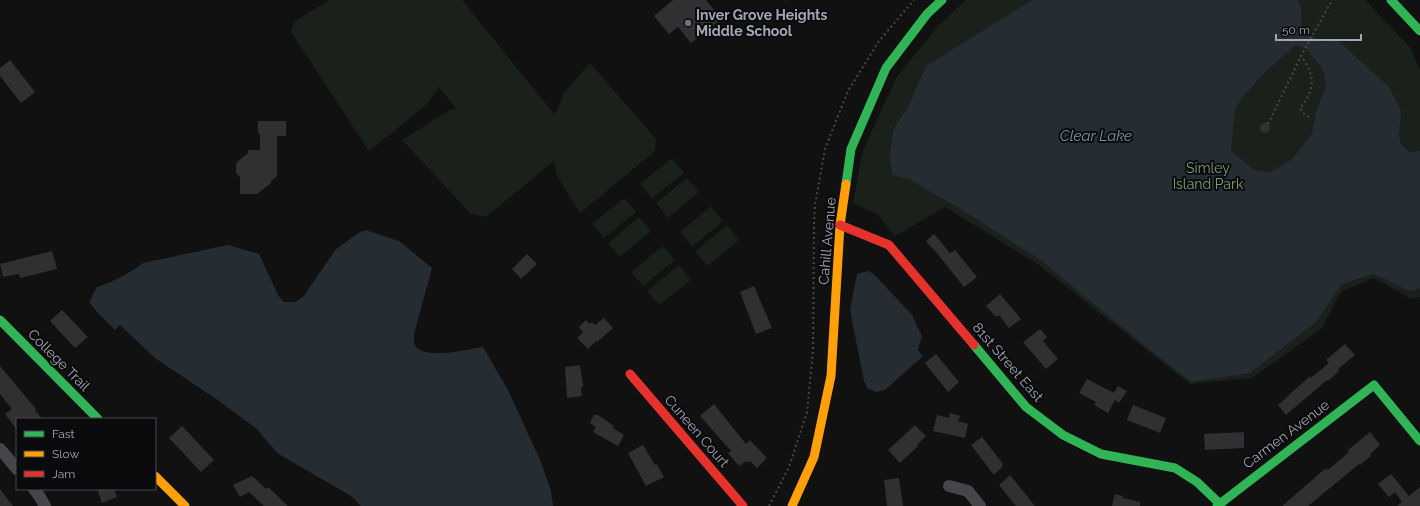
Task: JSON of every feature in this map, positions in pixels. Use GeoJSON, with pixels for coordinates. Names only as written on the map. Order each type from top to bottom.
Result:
{"type":"FeatureCollection","features":[{"type":"Feature","properties":{"kind":"street","name":"Cahill Avenue"},"geometry":{"type":"LineString","coordinates":[[792,506],[814,457],[831,376],[840,225],[852,149],[886,68],[928,14],[942,0]]}},
{"type":"Feature","properties":{"kind":"street"},"geometry":{"type":"LineString","coordinates":[[1392,0],[1420,31]]}},
{"type":"Feature","properties":{"kind":"street","name":"81st Street East"},"geometry":{"type":"LineString","coordinates":[[840,225],[889,245],[1026,407],[1063,435],[1101,454],[1175,468],[1197,482],[1218,504]]}},
{"type":"Feature","properties":{"kind":"street","name":"College Trail"},"geometry":{"type":"LineString","coordinates":[[0,320],[97,418]]}},
{"type":"Feature","properties":{"kind":"street","name":"Cuneen Court"},"geometry":{"type":"LineString","coordinates":[[630,374],[743,506]]}},
{"type":"Feature","properties":{"kind":"street","name":"Carmen Avenue"},"geometry":{"type":"LineString","coordinates":[[1218,504],[1374,385],[1420,441]]}},
{"type":"Feature","properties":{"kind":"street"},"geometry":{"type":"LineString","coordinates":[[0,448],[16,468]]}},
{"type":"Feature","properties":{"kind":"street"},"geometry":{"type":"LineString","coordinates":[[156,477],[185,506]]}},
{"type":"Feature","properties":{"kind":"street"},"geometry":{"type":"LineString","coordinates":[[948,486],[968,491],[980,506]]}},
{"type":"Feature","properties":{"kind":"street"},"geometry":{"type":"LineString","coordinates":[[35,490],[45,506]]}},
{"type":"Feature","properties":{"kind":"path"},"geometry":{"type":"LineString","coordinates":[[1268,124],[1301,56],[1332,0]]}},
{"type":"Feature","properties":{"kind":"path"},"geometry":{"type":"LineString","coordinates":[[1301,56],[1309,66],[1312,74],[1310,92],[1300,108],[1309,117]]}},
{"type":"Feature","properties":{"kind":"green space"},"geometry":{"type":"Polygon","coordinates":[[[329,0],[462,0],[555,115],[564,93],[590,63],[656,139],[655,151],[580,213],[557,176],[554,161],[486,217],[471,214],[402,140],[450,110],[456,109],[439,87],[426,105],[369,151],[291,32],[294,22],[329,0]]]}},
{"type":"Feature","properties":{"kind":"green space","name":"Clear Lake"},"geometry":{"type":"Polygon","coordinates":[[[966,0],[1365,0],[1409,46],[1420,70],[1420,297],[1411,299],[1374,278],[1342,291],[1321,329],[1252,378],[1190,384],[1039,265],[945,207],[895,236],[877,214],[853,203],[862,153],[896,78],[939,25],[966,0]]]}},
{"type":"Feature","properties":{"kind":"green space"},"geometry":{"type":"Polygon","coordinates":[[[672,158],[684,173],[652,199],[640,184],[672,158]]]}},
{"type":"Feature","properties":{"kind":"green space"},"geometry":{"type":"Polygon","coordinates":[[[687,178],[699,192],[668,218],[656,203],[687,178]]]}},
{"type":"Feature","properties":{"kind":"green space"},"geometry":{"type":"Polygon","coordinates":[[[624,198],[636,212],[604,238],[592,224],[624,198]]]}},
{"type":"Feature","properties":{"kind":"green space"},"geometry":{"type":"Polygon","coordinates":[[[711,206],[723,221],[692,247],[680,232],[711,206]]]}},
{"type":"Feature","properties":{"kind":"green space"},"geometry":{"type":"Polygon","coordinates":[[[639,217],[651,231],[620,257],[608,243],[639,217]]]}},
{"type":"Feature","properties":{"kind":"green space"},"geometry":{"type":"Polygon","coordinates":[[[727,225],[739,240],[707,266],[695,251],[727,225]]]}},
{"type":"Feature","properties":{"kind":"green space"},"geometry":{"type":"Polygon","coordinates":[[[663,246],[675,260],[643,286],[631,272],[663,246]]]}},
{"type":"Feature","properties":{"kind":"green space"},"geometry":{"type":"Polygon","coordinates":[[[679,265],[691,280],[659,305],[647,291],[679,265]]]}},
{"type":"Feature","properties":{"kind":"water","name":"Clear Lake"},"geometry":{"type":"Polygon","coordinates":[[[1032,0],[1297,0],[1301,8],[1302,31],[1322,42],[1337,40],[1389,87],[1401,111],[1399,135],[1401,144],[1409,152],[1420,151],[1420,288],[1410,291],[1374,274],[1353,280],[1341,285],[1317,321],[1250,373],[1191,382],[1042,261],[956,206],[910,179],[892,175],[890,155],[894,128],[908,107],[926,66],[1032,0]],[[1296,45],[1266,71],[1242,98],[1235,109],[1231,151],[1254,170],[1270,173],[1292,159],[1312,134],[1316,113],[1326,86],[1324,73],[1320,65],[1306,49],[1296,45]]]}},
{"type":"Feature","properties":{"kind":"water"},"geometry":{"type":"Polygon","coordinates":[[[366,230],[399,241],[432,268],[414,334],[414,343],[418,349],[425,352],[435,353],[457,352],[483,347],[508,390],[541,462],[551,491],[553,506],[361,506],[351,496],[277,453],[257,429],[219,401],[155,358],[120,325],[115,330],[89,302],[97,287],[121,277],[143,263],[228,245],[259,254],[278,295],[284,302],[295,302],[303,297],[336,249],[360,232],[366,230]]]}},
{"type":"Feature","properties":{"kind":"water"},"geometry":{"type":"Polygon","coordinates":[[[868,271],[874,274],[912,315],[922,336],[918,350],[923,356],[885,390],[876,392],[867,388],[864,381],[850,310],[857,274],[868,271]]]}},
{"type":"Feature","properties":{"kind":"building","name":"Inver Grove Heights Middle School"},"geometry":{"type":"Polygon","coordinates":[[[673,0],[706,0],[721,19],[691,43],[678,27],[669,34],[654,16],[673,0]]]}},
{"type":"Feature","properties":{"kind":"building"},"geometry":{"type":"Polygon","coordinates":[[[10,60],[35,92],[21,103],[0,76],[0,68],[10,60]]]}},
{"type":"Feature","properties":{"kind":"building"},"geometry":{"type":"Polygon","coordinates":[[[258,121],[286,121],[286,136],[277,136],[277,176],[257,194],[240,194],[240,177],[236,173],[236,163],[248,153],[248,150],[260,150],[258,121]]]}},
{"type":"Feature","properties":{"kind":"building"},"geometry":{"type":"Polygon","coordinates":[[[1263,123],[1267,123],[1269,124],[1269,132],[1263,133],[1260,130],[1260,126],[1263,123]]]}},
{"type":"Feature","properties":{"kind":"building"},"geometry":{"type":"Polygon","coordinates":[[[934,234],[950,253],[955,250],[977,277],[964,287],[926,241],[934,234]]]}},
{"type":"Feature","properties":{"kind":"building"},"geometry":{"type":"Polygon","coordinates":[[[52,251],[57,269],[20,278],[19,274],[3,277],[0,264],[52,251]]]}},
{"type":"Feature","properties":{"kind":"building"},"geometry":{"type":"Polygon","coordinates":[[[527,254],[537,264],[521,279],[512,269],[527,254]]]}},
{"type":"Feature","properties":{"kind":"building"},"geometry":{"type":"Polygon","coordinates":[[[754,286],[772,328],[756,334],[740,292],[754,286]]]}},
{"type":"Feature","properties":{"kind":"building"},"geometry":{"type":"Polygon","coordinates":[[[1000,294],[1021,319],[1009,328],[999,315],[996,317],[986,306],[1000,294]]]}},
{"type":"Feature","properties":{"kind":"building"},"geometry":{"type":"Polygon","coordinates":[[[62,310],[88,337],[75,348],[50,321],[62,310]]]}},
{"type":"Feature","properties":{"kind":"building"},"geometry":{"type":"Polygon","coordinates":[[[604,318],[613,328],[588,349],[577,338],[583,332],[579,327],[586,320],[589,324],[592,322],[595,325],[604,318]]]}},
{"type":"Feature","properties":{"kind":"building"},"geometry":{"type":"Polygon","coordinates":[[[1040,329],[1047,337],[1043,341],[1058,359],[1046,369],[1023,342],[1040,329]]]}},
{"type":"Feature","properties":{"kind":"building"},"geometry":{"type":"Polygon","coordinates":[[[1345,344],[1355,355],[1338,369],[1339,371],[1328,381],[1327,380],[1286,415],[1278,405],[1310,376],[1311,378],[1329,363],[1326,360],[1345,344]]]}},
{"type":"Feature","properties":{"kind":"building"},"geometry":{"type":"Polygon","coordinates":[[[936,354],[959,382],[948,392],[925,363],[936,354]]]}},
{"type":"Feature","properties":{"kind":"building"},"geometry":{"type":"Polygon","coordinates":[[[580,365],[583,386],[581,388],[582,396],[567,398],[565,367],[580,365]]]}},
{"type":"Feature","properties":{"kind":"building"},"geometry":{"type":"Polygon","coordinates":[[[0,366],[36,409],[35,410],[41,418],[16,418],[16,429],[5,414],[12,409],[0,394],[0,366]]]}},
{"type":"Feature","properties":{"kind":"building"},"geometry":{"type":"Polygon","coordinates":[[[1087,379],[1114,393],[1118,386],[1127,391],[1119,403],[1115,400],[1108,413],[1094,405],[1096,402],[1079,393],[1087,379]]]}},
{"type":"Feature","properties":{"kind":"building"},"geometry":{"type":"Polygon","coordinates":[[[714,404],[746,444],[750,440],[767,458],[757,468],[750,461],[748,463],[746,461],[739,466],[728,453],[731,451],[700,416],[714,404]]]}},
{"type":"Feature","properties":{"kind":"building"},"geometry":{"type":"Polygon","coordinates":[[[1133,405],[1166,418],[1160,433],[1127,420],[1133,405]]]}},
{"type":"Feature","properties":{"kind":"building"},"geometry":{"type":"Polygon","coordinates":[[[950,413],[960,416],[958,421],[968,424],[965,438],[933,431],[937,415],[949,418],[950,413]]]}},
{"type":"Feature","properties":{"kind":"building"},"geometry":{"type":"Polygon","coordinates":[[[594,415],[598,415],[624,435],[618,446],[593,432],[596,427],[590,423],[594,415]]]}},
{"type":"Feature","properties":{"kind":"building"},"geometry":{"type":"Polygon","coordinates":[[[915,425],[926,436],[900,463],[888,450],[915,425]]]}},
{"type":"Feature","properties":{"kind":"building"},"geometry":{"type":"Polygon","coordinates":[[[182,426],[214,460],[201,472],[169,438],[182,426]]]}},
{"type":"Feature","properties":{"kind":"building"},"geometry":{"type":"Polygon","coordinates":[[[1244,432],[1244,448],[1205,450],[1204,434],[1244,432]]]}},
{"type":"Feature","properties":{"kind":"building"},"geometry":{"type":"Polygon","coordinates":[[[1370,432],[1380,445],[1370,454],[1371,456],[1308,506],[1282,506],[1326,468],[1328,470],[1349,452],[1348,450],[1370,432]]]}},
{"type":"Feature","properties":{"kind":"building"},"geometry":{"type":"Polygon","coordinates":[[[982,437],[1003,464],[1003,466],[994,475],[971,445],[982,437]]]}},
{"type":"Feature","properties":{"kind":"building"},"geometry":{"type":"Polygon","coordinates":[[[643,445],[655,465],[657,464],[664,477],[646,486],[628,453],[643,445]]]}},
{"type":"Feature","properties":{"kind":"building"},"geometry":{"type":"Polygon","coordinates":[[[1391,474],[1409,496],[1420,487],[1420,506],[1397,506],[1402,502],[1395,492],[1389,497],[1378,484],[1391,474]]]}},
{"type":"Feature","properties":{"kind":"building"},"geometry":{"type":"Polygon","coordinates":[[[1010,475],[1035,506],[1016,506],[999,485],[1010,475]]]}},
{"type":"Feature","properties":{"kind":"building"},"geometry":{"type":"Polygon","coordinates":[[[252,476],[266,489],[268,487],[288,506],[264,506],[249,492],[240,497],[233,485],[252,476]]]}},
{"type":"Feature","properties":{"kind":"building"},"geometry":{"type":"Polygon","coordinates":[[[899,478],[903,506],[887,506],[884,480],[899,478]]]}},
{"type":"Feature","properties":{"kind":"building"},"geometry":{"type":"Polygon","coordinates":[[[0,489],[13,506],[0,506],[0,489]]]}},
{"type":"Feature","properties":{"kind":"building"},"geometry":{"type":"Polygon","coordinates":[[[97,490],[114,490],[117,497],[102,503],[97,490]]]}},
{"type":"Feature","properties":{"kind":"building"},"geometry":{"type":"Polygon","coordinates":[[[1115,494],[1123,496],[1123,498],[1140,502],[1140,506],[1112,506],[1115,494]]]}},
{"type":"Feature","properties":{"kind":"traffic: fast"},"geometry":{"type":"LineString","coordinates":[[846,184],[851,149],[886,68],[927,14],[942,0]]}},
{"type":"Feature","properties":{"kind":"traffic: fast"},"geometry":{"type":"LineString","coordinates":[[1391,0],[1420,31]]}},
{"type":"Feature","properties":{"kind":"traffic: fast"},"geometry":{"type":"LineString","coordinates":[[0,320],[97,418]]}},
{"type":"Feature","properties":{"kind":"traffic: fast"},"geometry":{"type":"LineString","coordinates":[[974,345],[1026,407],[1063,435],[1101,454],[1175,468],[1197,482],[1219,503]]}},
{"type":"Feature","properties":{"kind":"traffic: fast"},"geometry":{"type":"LineString","coordinates":[[1217,506],[1374,385],[1420,441]]}},
{"type":"Feature","properties":{"kind":"traffic: slow"},"geometry":{"type":"LineString","coordinates":[[792,506],[814,457],[831,376],[840,225],[846,184]]}},
{"type":"Feature","properties":{"kind":"traffic: slow"},"geometry":{"type":"LineString","coordinates":[[156,477],[185,506]]}},
{"type":"Feature","properties":{"kind":"traffic: jam"},"geometry":{"type":"LineString","coordinates":[[840,225],[889,245],[974,345]]}},
{"type":"Feature","properties":{"kind":"traffic: jam"},"geometry":{"type":"LineString","coordinates":[[630,374],[743,506]]}},
{"type":"Feature","properties":{"kind":"place","name":"Inver Grove Heights Middle School"},"geometry":{"type":"Point","coordinates":[688,23]}},
{"type":"Feature","properties":{"kind":"park label","name":"Simley Island Park"},"geometry":{"type":"Point","coordinates":[1208,176]}}]}
